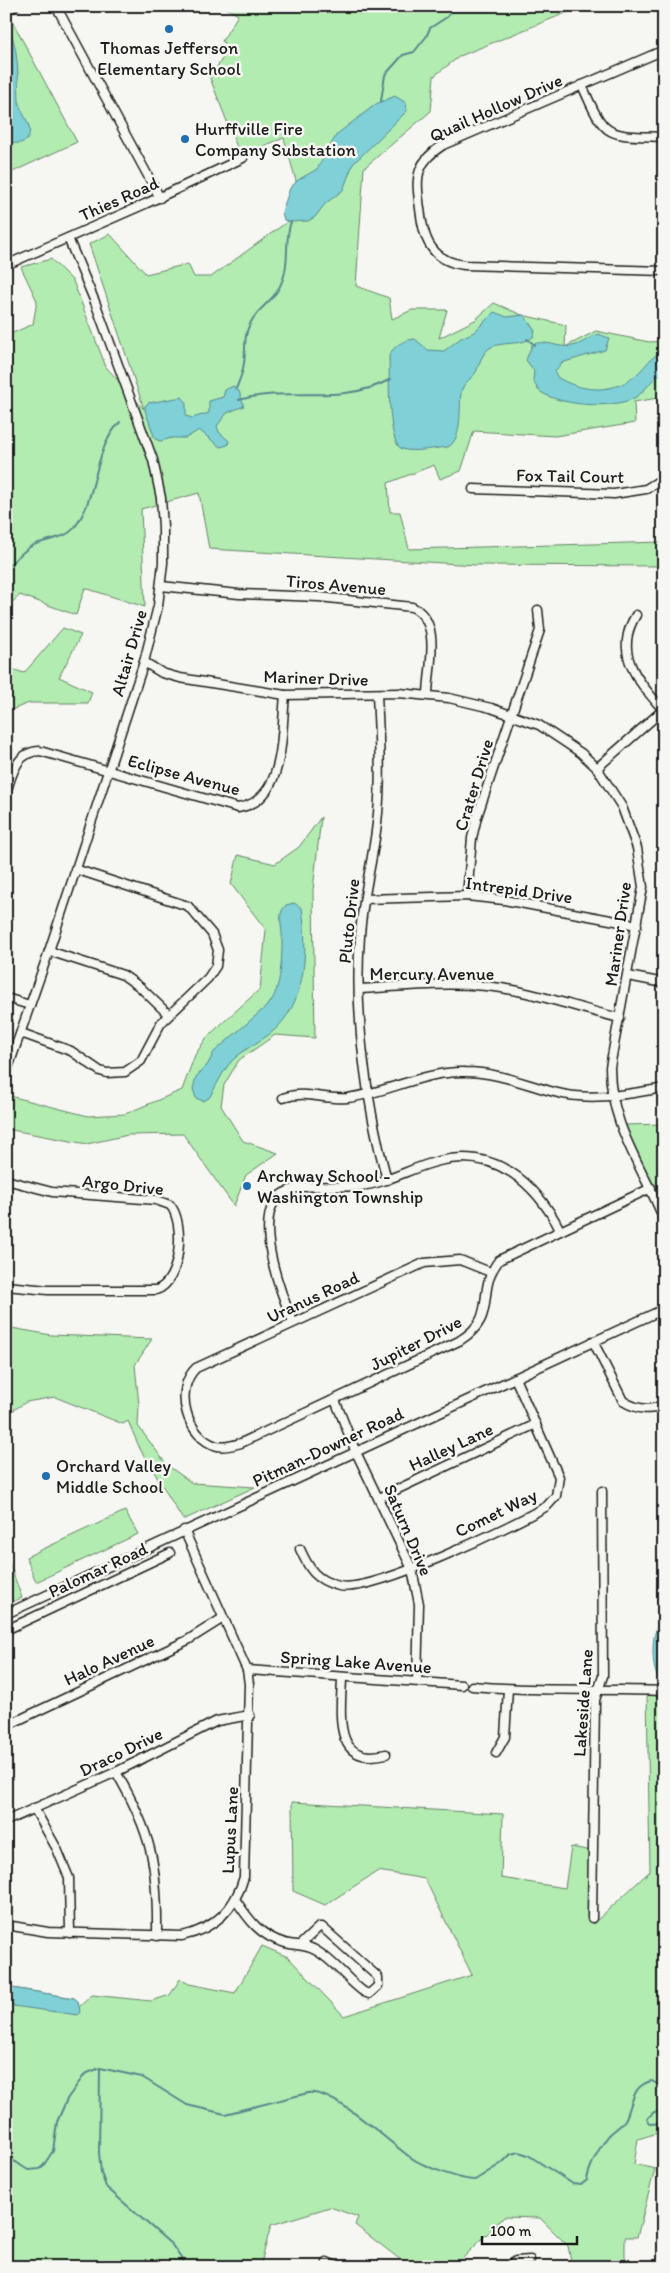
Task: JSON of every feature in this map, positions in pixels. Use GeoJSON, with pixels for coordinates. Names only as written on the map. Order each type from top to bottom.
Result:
{"type":"FeatureCollection","features":[{"type":"Feature","properties":{"kind":"street"},"geometry":{"type":"LineString","coordinates":[[6,11],[15,6]]}},
{"type":"Feature","properties":{"kind":"street"},"geometry":{"type":"LineString","coordinates":[[56,6],[160,198]]}},
{"type":"Feature","properties":{"kind":"street","name":"Quail Hollow Drive"},"geometry":{"type":"LineString","coordinates":[[664,50],[449,143],[429,155],[420,170],[417,181],[426,239],[435,252],[455,263],[664,270]]}},
{"type":"Feature","properties":{"kind":"street"},"geometry":{"type":"LineString","coordinates":[[582,86],[595,115],[608,130],[620,135],[664,137]]}},
{"type":"Feature","properties":{"kind":"street","name":"Thies Road"},"geometry":{"type":"LineString","coordinates":[[6,265],[160,198],[243,158]]}},
{"type":"Feature","properties":{"kind":"street","name":"Altair Drive"},"geometry":{"type":"LineString","coordinates":[[6,1074],[49,951],[144,662],[154,624],[160,586],[163,527],[161,498],[153,460],[95,302],[68,238]]}},
{"type":"Feature","properties":{"kind":"street","name":"Fox Tail Court"},"geometry":{"type":"LineString","coordinates":[[473,489],[614,494],[646,488],[664,478]]}},
{"type":"Feature","properties":{"kind":"street","name":"Tiros Avenue"},"geometry":{"type":"LineString","coordinates":[[160,586],[239,594],[304,595],[412,607],[424,616],[431,628],[428,696]]}},
{"type":"Feature","properties":{"kind":"street","name":"Crater Drive"},"geometry":{"type":"LineString","coordinates":[[467,896],[472,838],[480,803],[540,630],[538,610]]}},
{"type":"Feature","properties":{"kind":"street"},"geometry":{"type":"LineString","coordinates":[[597,768],[664,710],[640,682],[630,663],[626,642],[628,628],[636,615]]}},
{"type":"Feature","properties":{"kind":"street","name":"Mariner Drive"},"geometry":{"type":"LineString","coordinates":[[144,662],[162,673],[180,678],[285,695],[377,694],[428,696],[477,704],[512,715],[552,732],[575,748],[597,768],[622,807],[637,848],[643,887],[610,1067],[612,1096],[619,1124],[651,1188],[664,1220]]}},
{"type":"Feature","properties":{"kind":"street","name":"Pluto Drive"},"geometry":{"type":"LineString","coordinates":[[377,694],[378,821],[360,942],[360,990],[362,1047],[368,1094],[387,1180]]}},
{"type":"Feature","properties":{"kind":"street","name":"Eclipse Avenue"},"geometry":{"type":"LineString","coordinates":[[6,793],[17,764],[25,753],[47,751],[238,808],[251,806],[266,793],[275,775],[285,695]]}},
{"type":"Feature","properties":{"kind":"street"},"geometry":{"type":"LineString","coordinates":[[21,1033],[71,1051],[100,1071],[120,1073],[131,1069],[141,1061],[156,1030],[216,966],[218,950],[212,934],[192,909],[182,902],[75,869]]}},
{"type":"Feature","properties":{"kind":"street","name":"Intrepid Drive"},"geometry":{"type":"LineString","coordinates":[[365,899],[467,896],[504,900],[637,925]]}},
{"type":"Feature","properties":{"kind":"street"},"geometry":{"type":"LineString","coordinates":[[49,951],[123,975],[140,987],[169,1015]]}},
{"type":"Feature","properties":{"kind":"street"},"geometry":{"type":"LineString","coordinates":[[628,976],[664,983]]}},
{"type":"Feature","properties":{"kind":"street","name":"Mercury Avenue"},"geometry":{"type":"LineString","coordinates":[[360,990],[417,986],[485,986],[513,990],[620,1018]]}},
{"type":"Feature","properties":{"kind":"street"},"geometry":{"type":"LineString","coordinates":[[6,998],[30,1005]]}},
{"type":"Feature","properties":{"kind":"street"},"geometry":{"type":"LineString","coordinates":[[283,1098],[296,1093],[334,1098],[368,1094],[415,1078],[462,1072],[507,1076],[555,1092],[591,1097],[612,1096],[664,1088]]}},
{"type":"Feature","properties":{"kind":"street"},"geometry":{"type":"LineString","coordinates":[[293,1322],[276,1277],[269,1220],[276,1199],[294,1188],[351,1187],[387,1180],[439,1161],[474,1158],[516,1174],[526,1182],[548,1207],[560,1230]]}},
{"type":"Feature","properties":{"kind":"street","name":"Argo Drive"},"geometry":{"type":"LineString","coordinates":[[6,1180],[52,1192],[156,1200],[170,1205],[177,1217],[178,1246],[174,1274],[166,1286],[156,1290],[48,1290],[6,1286]]}},
{"type":"Feature","properties":{"kind":"street"},"geometry":{"type":"LineString","coordinates":[[490,1272],[499,1260],[505,1256],[651,1188]]}},
{"type":"Feature","properties":{"kind":"street","name":"Uranus Road"},"geometry":{"type":"LineString","coordinates":[[187,1412],[184,1392],[189,1376],[196,1368],[293,1322],[424,1263],[460,1260],[490,1272]]}},
{"type":"Feature","properties":{"kind":"street","name":"Jupiter Drive"},"geometry":{"type":"LineString","coordinates":[[187,1412],[202,1438],[218,1446],[228,1446],[241,1443],[335,1400],[470,1335],[478,1326],[485,1312],[486,1288],[490,1272]]}},
{"type":"Feature","properties":{"kind":"street","name":"Pitman-Downer Road"},"geometry":{"type":"LineString","coordinates":[[6,1614],[355,1450],[664,1309]]}},
{"type":"Feature","properties":{"kind":"street"},"geometry":{"type":"LineString","coordinates":[[593,1341],[623,1401],[643,1409],[658,1408],[664,1404]]}},
{"type":"Feature","properties":{"kind":"street","name":"Comet Way"},"geometry":{"type":"LineString","coordinates":[[300,1548],[310,1570],[323,1580],[340,1586],[355,1587],[412,1569],[538,1511],[552,1501],[558,1489],[560,1477],[515,1378]]}},
{"type":"Feature","properties":{"kind":"street","name":"Saturn Drive"},"geometry":{"type":"LineString","coordinates":[[335,1400],[355,1450],[412,1569],[419,1604],[418,1681]]}},
{"type":"Feature","properties":{"kind":"street","name":"Halley Lane"},"geometry":{"type":"LineString","coordinates":[[379,1498],[536,1424]]}},
{"type":"Feature","properties":{"kind":"street","name":"Lakeside Lane"},"geometry":{"type":"LineString","coordinates":[[592,1918],[595,1700],[603,1676],[602,1491]]}},
{"type":"Feature","properties":{"kind":"street","name":"Lupus Lane"},"geometry":{"type":"LineString","coordinates":[[6,1925],[32,1930],[70,1933],[182,1936],[201,1930],[221,1918],[235,1899],[244,1877],[250,1715],[247,1670],[184,1530]]}},
{"type":"Feature","properties":{"kind":"street","name":"Palomar Road"},"geometry":{"type":"LineString","coordinates":[[6,1630],[170,1553]]}},
{"type":"Feature","properties":{"kind":"street","name":"Palomar Road"},"geometry":{"type":"LineString","coordinates":[[31,1603],[38,1615]]}},
{"type":"Feature","properties":{"kind":"street","name":"Halo Avenue"},"geometry":{"type":"LineString","coordinates":[[6,1726],[188,1640],[224,1618]]}},
{"type":"Feature","properties":{"kind":"street","name":"Spring Lake Avenue"},"geometry":{"type":"LineString","coordinates":[[247,1670],[462,1685]]}},
{"type":"Feature","properties":{"kind":"street"},"geometry":{"type":"LineString","coordinates":[[342,1678],[341,1731],[346,1743],[356,1753],[366,1757],[386,1754]]}},
{"type":"Feature","properties":{"kind":"street"},"geometry":{"type":"LineString","coordinates":[[472,1686],[508,1689],[664,1690]]}},
{"type":"Feature","properties":{"kind":"street"},"geometry":{"type":"LineString","coordinates":[[496,1753],[505,1737],[508,1689]]}},
{"type":"Feature","properties":{"kind":"street","name":"Draco Drive"},"geometry":{"type":"LineString","coordinates":[[6,1821],[116,1772],[217,1721],[250,1715]]}},
{"type":"Feature","properties":{"kind":"street"},"geometry":{"type":"LineString","coordinates":[[116,1772],[136,1806],[152,1850],[156,1882],[157,1936]]}},
{"type":"Feature","properties":{"kind":"street"},"geometry":{"type":"LineString","coordinates":[[34,1808],[57,1849],[69,1878],[70,1933]]}},
{"type":"Feature","properties":{"kind":"street"},"geometry":{"type":"LineString","coordinates":[[235,1899],[252,1924],[262,1933],[287,1944],[301,1944],[317,1951],[364,1992],[369,1994],[378,1986],[378,1977],[322,1927],[319,1927],[301,1944]]}},
{"type":"Feature","properties":{"kind":"street"},"geometry":{"type":"LineString","coordinates":[[508,2267],[516,2261],[530,2260]]}},
{"type":"Feature","properties":{"kind":"street"},"geometry":{"type":"LineString","coordinates":[[328,2262],[338,2267]]}},
{"type":"Feature","properties":{"kind":"green space"},"geometry":{"type":"Polygon","coordinates":[[[223,6],[583,6],[460,56],[434,76],[431,111],[364,168],[356,286],[389,298],[392,319],[412,310],[447,310],[439,338],[475,320],[494,303],[522,315],[566,325],[565,347],[596,331],[649,342],[664,341],[664,397],[634,402],[635,423],[555,436],[474,431],[461,471],[440,479],[434,465],[388,483],[390,512],[400,512],[409,549],[664,542],[664,566],[476,565],[209,549],[199,493],[141,509],[145,607],[85,588],[76,615],[20,595],[6,608],[6,336],[33,324],[37,301],[21,267],[51,259],[73,281],[106,367],[144,409],[89,244],[110,234],[146,274],[188,264],[194,277],[211,277],[287,222],[296,181],[284,138],[240,155],[210,78],[229,48],[222,41],[238,15],[223,6]]]}},
{"type":"Feature","properties":{"kind":"green space"},"geometry":{"type":"Polygon","coordinates":[[[9,15],[77,142],[6,175],[6,16],[9,15]]]}},
{"type":"Feature","properties":{"kind":"green space"},"geometry":{"type":"Polygon","coordinates":[[[63,628],[81,635],[59,677],[92,692],[88,703],[29,703],[6,712],[6,667],[24,673],[63,628]]]}},
{"type":"Feature","properties":{"kind":"green space"},"geometry":{"type":"Polygon","coordinates":[[[321,817],[313,890],[315,1038],[275,1035],[239,1060],[224,1085],[221,1106],[243,1141],[278,1153],[246,1175],[234,1206],[183,1134],[128,1135],[87,1144],[6,1129],[6,1110],[10,1096],[88,1116],[125,1114],[182,1090],[195,1055],[207,1037],[260,989],[266,930],[231,884],[238,855],[275,864],[299,847],[321,817]]]}},
{"type":"Feature","properties":{"kind":"green space"},"geometry":{"type":"Polygon","coordinates":[[[664,1124],[664,1208],[624,1125],[664,1124]]]}},
{"type":"Feature","properties":{"kind":"green space"},"geometry":{"type":"Polygon","coordinates":[[[6,1327],[51,1335],[152,1339],[135,1365],[139,1405],[138,1426],[167,1465],[192,1483],[255,1487],[183,1520],[140,1449],[128,1421],[123,1424],[55,1397],[26,1402],[6,1415],[6,1327]]]}},
{"type":"Feature","properties":{"kind":"green space"},"geometry":{"type":"Polygon","coordinates":[[[125,1511],[138,1534],[36,1582],[26,1557],[125,1511]]]}},
{"type":"Feature","properties":{"kind":"green space"},"geometry":{"type":"Polygon","coordinates":[[[6,1554],[22,1598],[6,1604],[6,1554]]]}},
{"type":"Feature","properties":{"kind":"green space"},"geometry":{"type":"Polygon","coordinates":[[[664,1685],[664,2131],[638,2139],[634,2164],[655,2169],[637,2237],[625,2237],[625,2262],[572,2266],[568,2246],[540,2218],[504,2217],[454,2267],[410,2267],[355,2225],[358,2217],[330,2207],[271,2225],[260,2267],[6,2267],[6,1987],[74,1998],[79,2007],[92,1995],[151,2001],[170,1995],[180,1979],[189,1984],[235,1993],[262,1946],[288,1957],[344,2016],[472,1975],[425,1879],[378,1871],[325,1905],[293,1891],[292,1802],[503,1814],[501,1878],[565,1888],[571,1847],[592,1851],[593,1924],[650,1871],[647,1690],[664,1685]]]}},
{"type":"Feature","properties":{"kind":"water"},"geometry":{"type":"Polygon","coordinates":[[[6,28],[10,33],[16,50],[19,100],[30,129],[27,140],[21,143],[13,143],[6,136],[9,82],[6,28]]]}},
{"type":"Feature","properties":{"kind":"water"},"geometry":{"type":"Polygon","coordinates":[[[395,96],[406,103],[407,111],[353,164],[343,190],[325,204],[315,217],[308,221],[289,222],[284,220],[282,212],[290,188],[298,180],[317,169],[337,134],[376,104],[395,96]]]}},
{"type":"Feature","properties":{"kind":"water"},"geometry":{"type":"Polygon","coordinates":[[[494,312],[507,317],[524,315],[535,331],[533,337],[521,342],[494,346],[484,354],[476,372],[462,389],[458,430],[453,443],[448,447],[425,450],[412,451],[402,449],[397,444],[393,434],[391,421],[389,356],[391,352],[400,344],[415,339],[428,350],[444,351],[461,338],[474,332],[494,312]]]}},
{"type":"Feature","properties":{"kind":"water"},"geometry":{"type":"Polygon","coordinates":[[[598,334],[609,338],[605,350],[561,363],[555,372],[557,377],[577,386],[598,389],[609,388],[629,381],[653,357],[664,351],[664,372],[656,377],[636,397],[614,404],[572,403],[558,400],[538,390],[533,380],[534,371],[526,360],[532,345],[546,343],[567,347],[579,344],[598,334]]]}},
{"type":"Feature","properties":{"kind":"water"},"geometry":{"type":"Polygon","coordinates":[[[233,386],[239,391],[244,406],[227,413],[217,426],[219,432],[229,441],[228,445],[220,447],[199,430],[186,438],[172,438],[160,441],[155,439],[145,410],[145,406],[148,403],[182,397],[186,402],[186,416],[192,418],[209,413],[209,401],[223,397],[225,390],[233,386]]]}},
{"type":"Feature","properties":{"kind":"water"},"geometry":{"type":"Polygon","coordinates":[[[294,903],[302,908],[305,942],[302,976],[292,1007],[283,1021],[271,1033],[231,1062],[209,1098],[203,1101],[196,1098],[193,1089],[196,1077],[208,1064],[214,1052],[273,999],[279,982],[282,952],[282,912],[286,905],[294,903]]]}},
{"type":"Feature","properties":{"kind":"water"},"geometry":{"type":"Polygon","coordinates":[[[664,1556],[664,1685],[655,1670],[653,1649],[658,1620],[658,1580],[664,1556]]]}},
{"type":"Feature","properties":{"kind":"water"},"geometry":{"type":"Polygon","coordinates":[[[6,1987],[74,1998],[78,2001],[80,2012],[78,2015],[6,2005],[6,1987]]]}},
{"type":"Feature","properties":{"kind":"waterway"},"geometry":{"type":"LineString","coordinates":[[381,101],[385,75],[403,55],[414,52],[426,37],[430,28],[447,17],[456,6]]}},
{"type":"Feature","properties":{"kind":"waterway"},"geometry":{"type":"LineString","coordinates":[[236,389],[243,367],[248,327],[259,311],[276,293],[283,279],[291,222]]}},
{"type":"Feature","properties":{"kind":"waterway"},"geometry":{"type":"LineString","coordinates":[[527,339],[535,345]]}},
{"type":"Feature","properties":{"kind":"waterway"},"geometry":{"type":"LineString","coordinates":[[239,400],[277,394],[353,392],[391,379]]}},
{"type":"Feature","properties":{"kind":"waterway"},"geometry":{"type":"LineString","coordinates":[[6,568],[30,547],[65,535],[75,527],[88,501],[105,446],[120,422]]}},
{"type":"Feature","properties":{"kind":"waterway"},"geometry":{"type":"LineString","coordinates":[[100,2068],[99,2153],[101,2172],[106,2187],[172,2245],[187,2267]]}},
{"type":"Feature","properties":{"kind":"waterway"},"geometry":{"type":"LineString","coordinates":[[6,2156],[28,2170],[39,2169],[43,2166],[53,2151],[57,2122],[67,2099],[85,2074],[100,2068],[142,2077],[187,2105],[225,2114],[308,2093],[319,2094],[346,2107],[410,2157],[442,2172],[475,2180],[502,2163],[511,2154],[519,2152],[528,2155],[573,2184],[581,2185],[587,2180],[592,2164],[603,2143],[625,2120],[636,2091],[645,2083],[652,2081],[657,2084],[664,2094]]}},
{"type":"Feature","properties":{"kind":"waterway"},"geometry":{"type":"LineString","coordinates":[[664,2111],[654,2112],[647,2119],[650,2124],[664,2123]]}},
{"type":"Feature","properties":{"kind":"place","name":"Thomas Jefferson Elementary School"},"geometry":{"type":"Point","coordinates":[169,29]}},
{"type":"Feature","properties":{"kind":"place","name":"Hurffville Fire Company Substation"},"geometry":{"type":"Point","coordinates":[185,139]}},
{"type":"Feature","properties":{"kind":"place","name":"Archway School - Washington Township"},"geometry":{"type":"Point","coordinates":[247,1186]}},
{"type":"Feature","properties":{"kind":"place","name":"Orchard Valley Middle School"},"geometry":{"type":"Point","coordinates":[46,1476]}}]}
